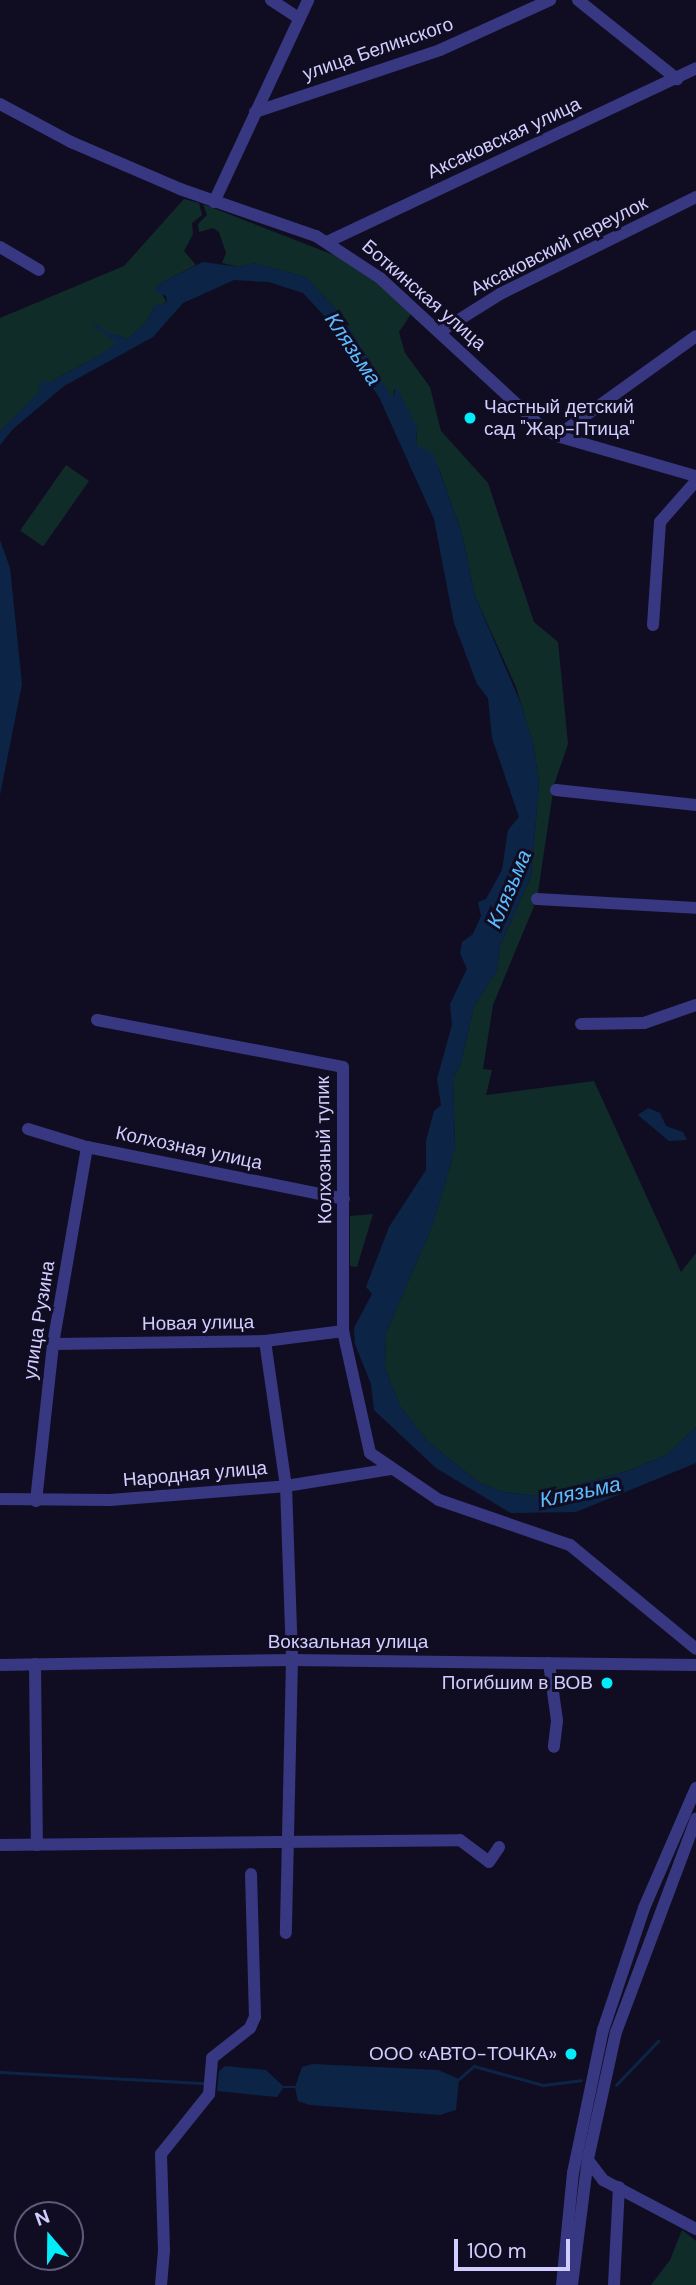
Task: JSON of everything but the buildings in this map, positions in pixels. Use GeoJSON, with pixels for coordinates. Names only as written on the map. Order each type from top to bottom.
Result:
{"type":"FeatureCollection","features":[{"type":"Feature","properties":{"kind":"street"},"geometry":{"type":"LineString","coordinates":[[271,0],[299,18]]}},
{"type":"Feature","properties":{"kind":"street"},"geometry":{"type":"LineString","coordinates":[[214,202],[308,0]]}},
{"type":"Feature","properties":{"kind":"street","name":"улица Белинского"},"geometry":{"type":"LineString","coordinates":[[256,112],[440,50],[550,0]]}},
{"type":"Feature","properties":{"kind":"street"},"geometry":{"type":"LineString","coordinates":[[579,0],[677,79]]}},
{"type":"Feature","properties":{"kind":"street","name":"Аксаковская улица"},"geometry":{"type":"LineString","coordinates":[[327,243],[696,68]]}},
{"type":"Feature","properties":{"kind":"street","name":"Боткинская улица"},"geometry":{"type":"LineString","coordinates":[[0,104],[98,155],[214,202],[327,243],[355,258],[441,331],[530,417],[557,436],[696,478]]}},
{"type":"Feature","properties":{"kind":"street","name":"Аксаковский переулок"},"geometry":{"type":"LineString","coordinates":[[441,331],[500,294],[696,197]]}},
{"type":"Feature","properties":{"kind":"street"},"geometry":{"type":"LineString","coordinates":[[0,247],[38,270]]}},
{"type":"Feature","properties":{"kind":"street"},"geometry":{"type":"LineString","coordinates":[[557,436],[696,336]]}},
{"type":"Feature","properties":{"kind":"street"},"geometry":{"type":"LineString","coordinates":[[653,625],[660,522],[696,478]]}},
{"type":"Feature","properties":{"kind":"street"},"geometry":{"type":"LineString","coordinates":[[556,790],[696,805]]}},
{"type":"Feature","properties":{"kind":"street"},"geometry":{"type":"LineString","coordinates":[[537,899],[696,908]]}},
{"type":"Feature","properties":{"kind":"street"},"geometry":{"type":"LineString","coordinates":[[581,1024],[644,1023],[696,1005]]}},
{"type":"Feature","properties":{"kind":"street","name":"Колхозный тупик"},"geometry":{"type":"LineString","coordinates":[[97,1020],[343,1068],[343,1331],[370,1453],[439,1500],[570,1545],[696,1649]]}},
{"type":"Feature","properties":{"kind":"street","name":"Колхозная улица"},"geometry":{"type":"LineString","coordinates":[[27,1129],[87,1147],[344,1199]]}},
{"type":"Feature","properties":{"kind":"street","name":"улица Рузина"},"geometry":{"type":"LineString","coordinates":[[36,1501],[53,1344],[87,1147]]}},
{"type":"Feature","properties":{"kind":"street","name":"Новая улица"},"geometry":{"type":"LineString","coordinates":[[53,1344],[265,1341],[343,1331]]}},
{"type":"Feature","properties":{"kind":"street"},"geometry":{"type":"LineString","coordinates":[[265,1341],[286,1486],[292,1660],[285,1841],[286,1933]]}},
{"type":"Feature","properties":{"kind":"street","name":"Народная улица"},"geometry":{"type":"LineString","coordinates":[[0,1499],[110,1500],[286,1486],[391,1469]]}},
{"type":"Feature","properties":{"kind":"street","name":"Вокзальная улица"},"geometry":{"type":"LineString","coordinates":[[0,1665],[292,1660],[696,1665]]}},
{"type":"Feature","properties":{"kind":"street"},"geometry":{"type":"LineString","coordinates":[[549,1663],[557,1721],[554,1747]]}},
{"type":"Feature","properties":{"kind":"street"},"geometry":{"type":"LineString","coordinates":[[35,1664],[37,1844]]}},
{"type":"Feature","properties":{"kind":"street"},"geometry":{"type":"LineString","coordinates":[[562,2285],[576,2152],[603,2030],[644,1908],[696,1788]]}},
{"type":"Feature","properties":{"kind":"street"},"geometry":{"type":"LineString","coordinates":[[572,2285],[588,2159],[616,2032],[696,1819]]}},
{"type":"Feature","properties":{"kind":"street"},"geometry":{"type":"LineString","coordinates":[[0,1845],[460,1840],[489,1861],[499,1847]]}},
{"type":"Feature","properties":{"kind":"street"},"geometry":{"type":"LineString","coordinates":[[161,2285],[164,2250],[161,2154],[209,2094],[212,2058],[250,2028],[255,2017],[251,1874]]}},
{"type":"Feature","properties":{"kind":"street"},"geometry":{"type":"LineString","coordinates":[[588,2159],[595,2174],[696,2229]]}},
{"type":"Feature","properties":{"kind":"street"},"geometry":{"type":"LineString","coordinates":[[584,2197],[595,2186],[614,2185]]}},
{"type":"Feature","properties":{"kind":"street"},"geometry":{"type":"LineString","coordinates":[[614,2185],[614,2285]]}},
{"type":"Feature","properties":{"kind":"green space"},"geometry":{"type":"Polygon","coordinates":[[[184,199],[199,203],[202,215],[192,223],[193,234],[184,251],[196,265],[157,285],[167,303],[155,306],[145,324],[127,339],[116,335],[117,343],[50,382],[0,431],[0,318],[124,266],[184,199]]]}},
{"type":"Feature","properties":{"kind":"green space"},"geometry":{"type":"Polygon","coordinates":[[[203,204],[339,257],[398,298],[411,314],[399,332],[405,353],[430,387],[441,431],[488,483],[534,622],[558,642],[568,744],[554,785],[537,899],[493,1005],[483,1069],[492,1070],[486,1095],[594,1081],[681,1272],[696,1253],[696,1427],[667,1455],[627,1471],[538,1496],[504,1492],[480,1483],[428,1442],[400,1406],[385,1369],[386,1333],[433,1224],[455,1149],[453,1077],[460,1066],[474,1006],[497,971],[500,946],[531,876],[539,786],[534,747],[516,687],[475,596],[462,534],[439,469],[416,445],[417,432],[398,391],[394,390],[393,400],[342,316],[306,277],[254,263],[239,267],[222,263],[226,253],[219,232],[213,228],[199,232],[198,224],[207,215],[203,204]]]}},
{"type":"Feature","properties":{"kind":"green space"},"geometry":{"type":"Polygon","coordinates":[[[66,465],[89,481],[43,547],[20,531],[66,465]]]}},
{"type":"Feature","properties":{"kind":"green space"},"geometry":{"type":"Polygon","coordinates":[[[373,1214],[357,1267],[350,1266],[350,1216],[373,1214]]]}},
{"type":"Feature","properties":{"kind":"green space"},"geometry":{"type":"Polygon","coordinates":[[[682,2230],[696,2241],[696,2285],[651,2285],[670,2260],[682,2230]]]}},
{"type":"Feature","properties":{"kind":"water","name":"Клязьма"},"geometry":{"type":"Polygon","coordinates":[[[203,262],[239,267],[254,263],[306,277],[342,316],[393,399],[396,386],[417,427],[416,445],[433,453],[462,534],[475,596],[521,704],[534,747],[539,786],[531,876],[500,946],[497,971],[474,1006],[460,1066],[453,1077],[455,1149],[433,1224],[386,1333],[385,1369],[400,1406],[428,1442],[480,1483],[504,1492],[538,1496],[627,1471],[667,1455],[696,1427],[696,1463],[576,1512],[511,1513],[436,1468],[374,1410],[371,1384],[355,1344],[354,1328],[372,1294],[366,1287],[389,1227],[426,1170],[426,1141],[434,1111],[441,1105],[437,1079],[452,1025],[450,1004],[467,969],[460,953],[462,942],[473,934],[481,916],[478,902],[486,899],[502,870],[508,830],[519,817],[492,738],[488,698],[477,684],[454,623],[434,519],[379,397],[345,347],[343,336],[303,293],[269,282],[234,280],[183,303],[153,337],[64,386],[13,429],[0,445],[0,431],[38,393],[41,381],[50,382],[100,355],[116,343],[107,335],[110,333],[127,339],[145,324],[155,306],[167,303],[166,296],[155,291],[157,285],[203,262]]]}},
{"type":"Feature","properties":{"kind":"water"},"geometry":{"type":"Polygon","coordinates":[[[0,540],[10,568],[22,684],[0,795],[0,540]]]}},
{"type":"Feature","properties":{"kind":"water"},"geometry":{"type":"Polygon","coordinates":[[[648,1108],[660,1113],[666,1126],[683,1132],[687,1140],[669,1141],[638,1115],[648,1108]]]}},
{"type":"Feature","properties":{"kind":"water"},"geometry":{"type":"Polygon","coordinates":[[[312,2064],[438,2070],[459,2079],[456,2110],[440,2115],[310,2105],[298,2101],[295,2087],[302,2067],[312,2064]]]}},
{"type":"Feature","properties":{"kind":"water"},"geometry":{"type":"Polygon","coordinates":[[[225,2066],[266,2070],[284,2087],[277,2097],[217,2091],[219,2071],[225,2066]]]}},
{"type":"Feature","properties":{"kind":"waterway"},"geometry":{"type":"LineString","coordinates":[[95,325],[110,335]]}},
{"type":"Feature","properties":{"kind":"waterway"},"geometry":{"type":"LineString","coordinates":[[616,2085],[658,2041]]}},
{"type":"Feature","properties":{"kind":"waterway"},"geometry":{"type":"LineString","coordinates":[[459,2079],[474,2066],[543,2085],[581,2080]]}},
{"type":"Feature","properties":{"kind":"waterway"},"geometry":{"type":"LineString","coordinates":[[0,2072],[206,2083]]}},
{"type":"Feature","properties":{"kind":"waterway"},"geometry":{"type":"LineString","coordinates":[[283,2087],[295,2087]]}},
{"type":"Feature","properties":{"kind":"place","name":"Частный детский сад \"Жар-Птица\""},"geometry":{"type":"Point","coordinates":[470,418]}},
{"type":"Feature","properties":{"kind":"place","name":"Погибшим в ВОВ"},"geometry":{"type":"Point","coordinates":[607,1683]}},
{"type":"Feature","properties":{"kind":"place","name":"ООО «АВТО-ТОЧКА»"},"geometry":{"type":"Point","coordinates":[571,2054]}}]}
